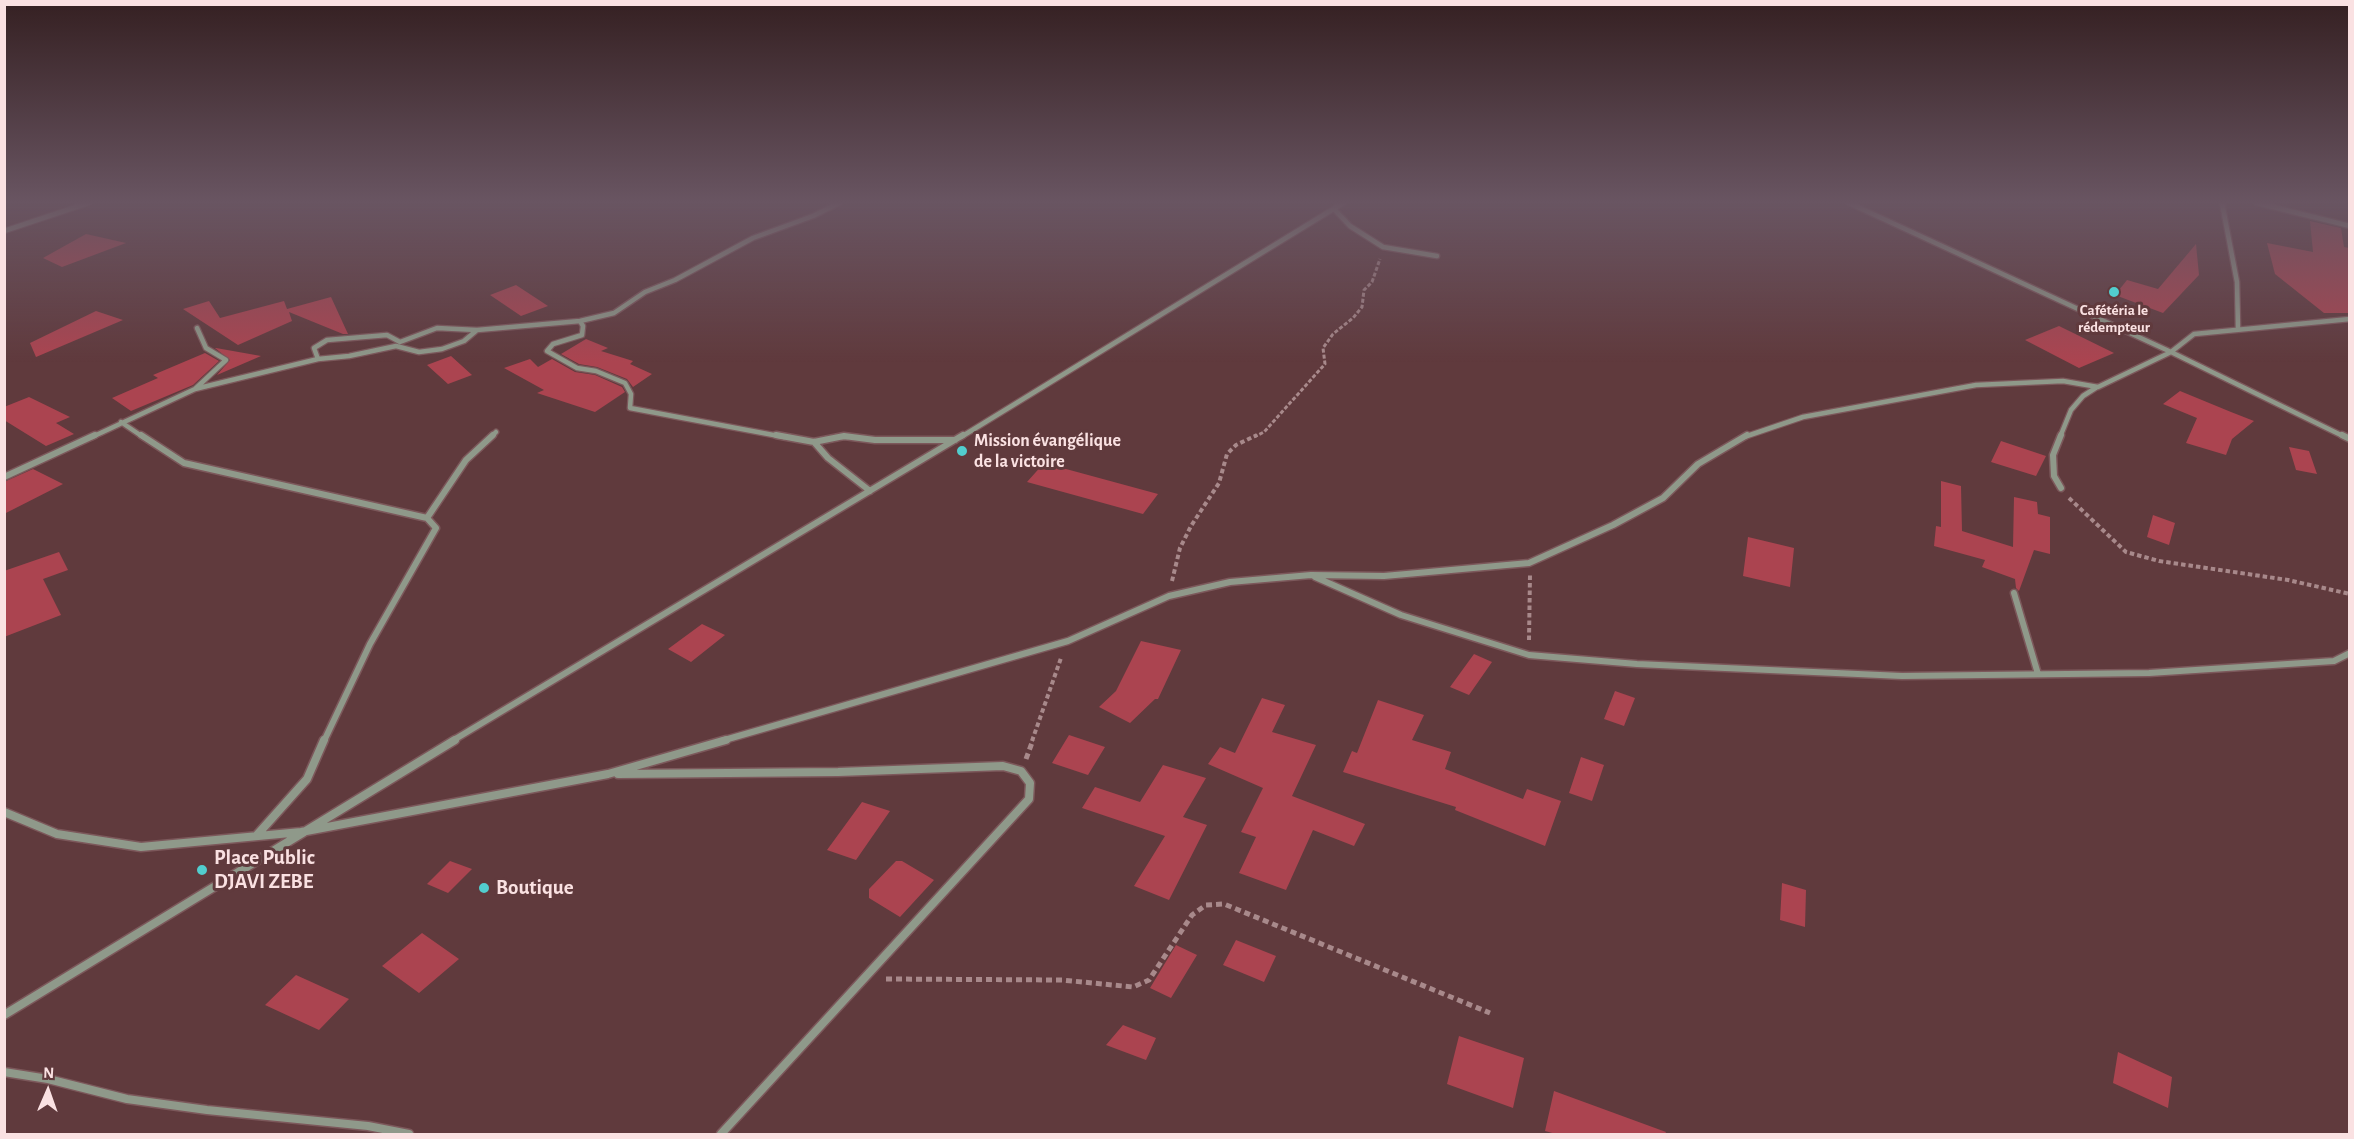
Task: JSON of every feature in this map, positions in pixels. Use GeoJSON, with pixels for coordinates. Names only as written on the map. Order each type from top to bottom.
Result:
{"type":"FeatureCollection","features":[{"type":"Feature","properties":{"kind":"street"},"geometry":{"type":"LineString","coordinates":[[4,477],[195,389],[318,359],[349,356],[398,344],[437,328],[477,330],[580,321],[614,313],[645,292],[675,280],[719,256]]}},
{"type":"Feature","properties":{"kind":"street"},"geometry":{"type":"LineString","coordinates":[[4,1016],[301,832],[1259,256]]}},
{"type":"Feature","properties":{"kind":"street"},"geometry":{"type":"LineString","coordinates":[[1964,256],[2171,352],[2349,439]]}},
{"type":"Feature","properties":{"kind":"street"},"geometry":{"type":"LineString","coordinates":[[2232,256],[2237,282],[2238,328]]}},
{"type":"Feature","properties":{"kind":"street"},"geometry":{"type":"LineString","coordinates":[[2061,488],[2054,476],[2053,455],[2071,410],[2083,396],[2098,387],[2171,352],[2194,334],[2349,319]]}},
{"type":"Feature","properties":{"kind":"street"},"geometry":{"type":"LineString","coordinates":[[580,321],[583,326],[582,335],[553,344],[547,351],[577,368],[596,371],[625,384],[632,394],[630,408],[814,442],[844,436],[875,440],[955,440]]}},
{"type":"Feature","properties":{"kind":"street"},"geometry":{"type":"LineString","coordinates":[[195,389],[226,360],[206,348],[197,328]]}},
{"type":"Feature","properties":{"kind":"street"},"geometry":{"type":"LineString","coordinates":[[318,359],[314,348],[327,340],[387,335],[398,344],[419,351],[442,349],[464,341],[477,330]]}},
{"type":"Feature","properties":{"kind":"street"},"geometry":{"type":"LineString","coordinates":[[4,812],[57,834],[141,847],[301,832],[608,774],[1068,640],[1169,596],[1230,582],[1311,575],[1384,576],[1529,563],[1613,525],[1663,498],[1698,464],[1748,435],[1803,417],[1976,385],[2063,381],[2098,387]]}},
{"type":"Feature","properties":{"kind":"street"},"geometry":{"type":"LineString","coordinates":[[121,422],[184,463],[427,518],[436,528],[370,644],[307,779],[256,835]]}},
{"type":"Feature","properties":{"kind":"street"},"geometry":{"type":"LineString","coordinates":[[427,518],[466,460],[496,432]]}},
{"type":"Feature","properties":{"kind":"street"},"geometry":{"type":"LineString","coordinates":[[814,442],[828,458],[870,491]]}},
{"type":"Feature","properties":{"kind":"street"},"geometry":{"type":"LineString","coordinates":[[1311,575],[1356,597],[1401,615],[1529,654],[1637,664],[1902,676],[2149,673],[2334,661],[2349,653]]}},
{"type":"Feature","properties":{"kind":"street"},"geometry":{"type":"LineString","coordinates":[[2014,593],[2038,674]]}},
{"type":"Feature","properties":{"kind":"street"},"geometry":{"type":"LineString","coordinates":[[608,774],[838,772],[1003,766],[1021,771],[1030,783],[1029,799],[861,979],[721,1134]]}},
{"type":"Feature","properties":{"kind":"street"},"geometry":{"type":"LineString","coordinates":[[4,1072],[48,1079],[127,1099],[207,1110],[368,1126],[409,1134]]}},
{"type":"Feature","properties":{"kind":"path"},"geometry":{"type":"LineString","coordinates":[[1169,596],[1180,548],[1191,526],[1219,483],[1227,454],[1236,445],[1264,432],[1315,377],[1325,364],[1323,348],[1333,334],[1353,318],[1362,307],[1364,290],[1371,282],[1380,256]]}},
{"type":"Feature","properties":{"kind":"path"},"geometry":{"type":"LineString","coordinates":[[2061,488],[2113,542],[2126,552],[2159,561],[2288,580],[2349,594]]}},
{"type":"Feature","properties":{"kind":"path"},"geometry":{"type":"LineString","coordinates":[[1529,563],[1529,654]]}},
{"type":"Feature","properties":{"kind":"path"},"geometry":{"type":"LineString","coordinates":[[1021,771],[1068,640]]}},
{"type":"Feature","properties":{"kind":"path"},"geometry":{"type":"LineString","coordinates":[[861,979],[1062,980],[1142,986],[1149,980],[1192,915],[1206,905],[1224,904],[1490,1013]]}},
{"type":"Feature","properties":{"kind":"building"},"geometry":{"type":"Polygon","coordinates":[[[46,256],[91,256],[62,267],[43,258],[46,256]]]}},
{"type":"Feature","properties":{"kind":"building"},"geometry":{"type":"Polygon","coordinates":[[[2186,256],[2197,256],[2199,275],[2163,313],[2115,295],[2127,280],[2158,289],[2186,256]]]}},
{"type":"Feature","properties":{"kind":"building"},"geometry":{"type":"Polygon","coordinates":[[[2270,256],[2349,256],[2349,313],[2324,313],[2275,274],[2270,256]]]}},
{"type":"Feature","properties":{"kind":"building"},"geometry":{"type":"Polygon","coordinates":[[[516,285],[548,306],[521,316],[490,295],[516,285]]]}},
{"type":"Feature","properties":{"kind":"building"},"geometry":{"type":"Polygon","coordinates":[[[331,297],[348,334],[289,312],[292,321],[238,345],[183,309],[209,301],[220,318],[284,301],[287,309],[331,297]]]}},
{"type":"Feature","properties":{"kind":"building"},"geometry":{"type":"Polygon","coordinates":[[[96,311],[123,320],[36,357],[30,343],[96,311]]]}},
{"type":"Feature","properties":{"kind":"building"},"geometry":{"type":"Polygon","coordinates":[[[2059,326],[2114,353],[2079,368],[2025,340],[2059,326]]]}},
{"type":"Feature","properties":{"kind":"building"},"geometry":{"type":"Polygon","coordinates":[[[586,339],[608,348],[601,351],[633,361],[630,364],[652,374],[633,387],[627,379],[597,367],[579,364],[561,354],[586,339]]]}},
{"type":"Feature","properties":{"kind":"building"},"geometry":{"type":"Polygon","coordinates":[[[215,348],[261,356],[217,375],[230,360],[215,348]]]}},
{"type":"Feature","properties":{"kind":"building"},"geometry":{"type":"Polygon","coordinates":[[[205,353],[219,361],[193,385],[131,411],[112,398],[158,378],[153,375],[205,353]]]}},
{"type":"Feature","properties":{"kind":"building"},"geometry":{"type":"Polygon","coordinates":[[[451,356],[472,375],[448,384],[427,365],[451,356]]]}},
{"type":"Feature","properties":{"kind":"building"},"geometry":{"type":"Polygon","coordinates":[[[530,359],[538,367],[552,359],[575,372],[595,375],[622,387],[625,392],[595,412],[537,393],[544,390],[504,368],[530,359]]]}},
{"type":"Feature","properties":{"kind":"building"},"geometry":{"type":"Polygon","coordinates":[[[2180,391],[2254,421],[2232,439],[2226,455],[2186,443],[2197,418],[2163,404],[2180,391]]]}},
{"type":"Feature","properties":{"kind":"building"},"geometry":{"type":"Polygon","coordinates":[[[29,397],[70,417],[56,423],[74,434],[46,446],[4,420],[4,407],[29,397]]]}},
{"type":"Feature","properties":{"kind":"building"},"geometry":{"type":"Polygon","coordinates":[[[2001,441],[2046,456],[2036,476],[1991,462],[2001,441]]]}},
{"type":"Feature","properties":{"kind":"building"},"geometry":{"type":"Polygon","coordinates":[[[2289,447],[2309,451],[2317,474],[2296,470],[2289,447]]]}},
{"type":"Feature","properties":{"kind":"building"},"geometry":{"type":"Polygon","coordinates":[[[1044,463],[1158,494],[1143,514],[1027,482],[1044,463]]]}},
{"type":"Feature","properties":{"kind":"building"},"geometry":{"type":"Polygon","coordinates":[[[33,469],[63,484],[4,514],[4,482],[33,469]]]}},
{"type":"Feature","properties":{"kind":"building"},"geometry":{"type":"Polygon","coordinates":[[[1941,481],[1961,486],[1962,531],[2013,547],[2014,497],[2037,502],[2038,514],[2050,517],[2050,554],[2034,550],[2019,591],[2016,588],[2015,579],[1982,567],[1985,560],[1934,546],[1936,526],[1941,527],[1941,481]]]}},
{"type":"Feature","properties":{"kind":"building"},"geometry":{"type":"Polygon","coordinates":[[[2153,515],[2175,523],[2169,545],[2147,537],[2153,515]]]}},
{"type":"Feature","properties":{"kind":"building"},"geometry":{"type":"Polygon","coordinates":[[[1748,537],[1794,548],[1790,587],[1743,576],[1748,537]]]}},
{"type":"Feature","properties":{"kind":"building"},"geometry":{"type":"Polygon","coordinates":[[[59,552],[68,570],[43,579],[61,615],[4,637],[4,571],[59,552]]]}},
{"type":"Feature","properties":{"kind":"building"},"geometry":{"type":"Polygon","coordinates":[[[702,624],[725,635],[691,662],[668,649],[702,624]]]}},
{"type":"Feature","properties":{"kind":"building"},"geometry":{"type":"Polygon","coordinates":[[[1141,641],[1181,650],[1158,699],[1155,699],[1130,723],[1099,707],[1116,691],[1141,641]]]}},
{"type":"Feature","properties":{"kind":"building"},"geometry":{"type":"Polygon","coordinates":[[[1474,654],[1492,662],[1469,695],[1450,687],[1474,654]]]}},
{"type":"Feature","properties":{"kind":"building"},"geometry":{"type":"Polygon","coordinates":[[[1615,691],[1635,698],[1624,726],[1604,719],[1615,691]]]}},
{"type":"Feature","properties":{"kind":"building"},"geometry":{"type":"Polygon","coordinates":[[[1262,698],[1285,705],[1272,732],[1316,745],[1292,796],[1365,824],[1354,846],[1313,830],[1286,890],[1239,873],[1256,837],[1241,832],[1263,788],[1208,764],[1220,747],[1235,753],[1262,698]]]}},
{"type":"Feature","properties":{"kind":"building"},"geometry":{"type":"Polygon","coordinates":[[[1378,700],[1424,715],[1412,740],[1451,752],[1445,769],[1523,799],[1527,789],[1561,801],[1545,846],[1455,810],[1456,807],[1343,772],[1352,751],[1357,753],[1378,700]]]}},
{"type":"Feature","properties":{"kind":"building"},"geometry":{"type":"Polygon","coordinates":[[[1069,735],[1105,747],[1088,775],[1052,763],[1069,735]]]}},
{"type":"Feature","properties":{"kind":"building"},"geometry":{"type":"Polygon","coordinates":[[[1581,757],[1604,765],[1592,801],[1569,793],[1581,757]]]}},
{"type":"Feature","properties":{"kind":"building"},"geometry":{"type":"Polygon","coordinates":[[[1163,765],[1206,778],[1183,817],[1207,825],[1169,900],[1134,886],[1165,836],[1082,808],[1095,787],[1140,802],[1163,765]]]}},
{"type":"Feature","properties":{"kind":"building"},"geometry":{"type":"Polygon","coordinates":[[[862,802],[890,811],[856,860],[827,850],[862,802]]]}},
{"type":"Feature","properties":{"kind":"building"},"geometry":{"type":"Polygon","coordinates":[[[450,861],[472,869],[448,893],[427,884],[450,861]]]}},
{"type":"Feature","properties":{"kind":"building"},"geometry":{"type":"Polygon","coordinates":[[[896,861],[902,861],[934,880],[900,917],[869,898],[869,889],[896,861]]]}},
{"type":"Feature","properties":{"kind":"building"},"geometry":{"type":"Polygon","coordinates":[[[1782,883],[1806,890],[1805,927],[1780,920],[1782,883]]]}},
{"type":"Feature","properties":{"kind":"building"},"geometry":{"type":"Polygon","coordinates":[[[422,933],[459,959],[419,993],[382,966],[422,933]]]}},
{"type":"Feature","properties":{"kind":"building"},"geometry":{"type":"Polygon","coordinates":[[[1236,940],[1276,956],[1264,982],[1223,965],[1236,940]]]}},
{"type":"Feature","properties":{"kind":"building"},"geometry":{"type":"Polygon","coordinates":[[[1176,945],[1197,955],[1171,998],[1150,988],[1176,945]]]}},
{"type":"Feature","properties":{"kind":"building"},"geometry":{"type":"Polygon","coordinates":[[[296,975],[349,999],[319,1030],[265,1005],[296,975]]]}},
{"type":"Feature","properties":{"kind":"building"},"geometry":{"type":"Polygon","coordinates":[[[1123,1025],[1156,1038],[1146,1060],[1106,1045],[1123,1025]]]}},
{"type":"Feature","properties":{"kind":"building"},"geometry":{"type":"Polygon","coordinates":[[[1459,1036],[1524,1058],[1513,1108],[1447,1084],[1459,1036]]]}},
{"type":"Feature","properties":{"kind":"building"},"geometry":{"type":"Polygon","coordinates":[[[2118,1052],[2172,1077],[2168,1108],[2113,1083],[2118,1052]]]}},
{"type":"Feature","properties":{"kind":"building"},"geometry":{"type":"Polygon","coordinates":[[[1554,1091],[1666,1132],[1665,1134],[1556,1134],[1545,1131],[1554,1091]]]}},
{"type":"Feature","properties":{"kind":"place","name":"Cafétéria le rédempteur"},"geometry":{"type":"Point","coordinates":[2114,292]}},
{"type":"Feature","properties":{"kind":"place","name":"Mission évangélique de la victoire"},"geometry":{"type":"Point","coordinates":[962,451]}},
{"type":"Feature","properties":{"kind":"place","name":"Place Public DJAVI ZEBE"},"geometry":{"type":"Point","coordinates":[202,870]}},
{"type":"Feature","properties":{"kind":"place","name":"Boutique"},"geometry":{"type":"Point","coordinates":[484,888]}}]}
